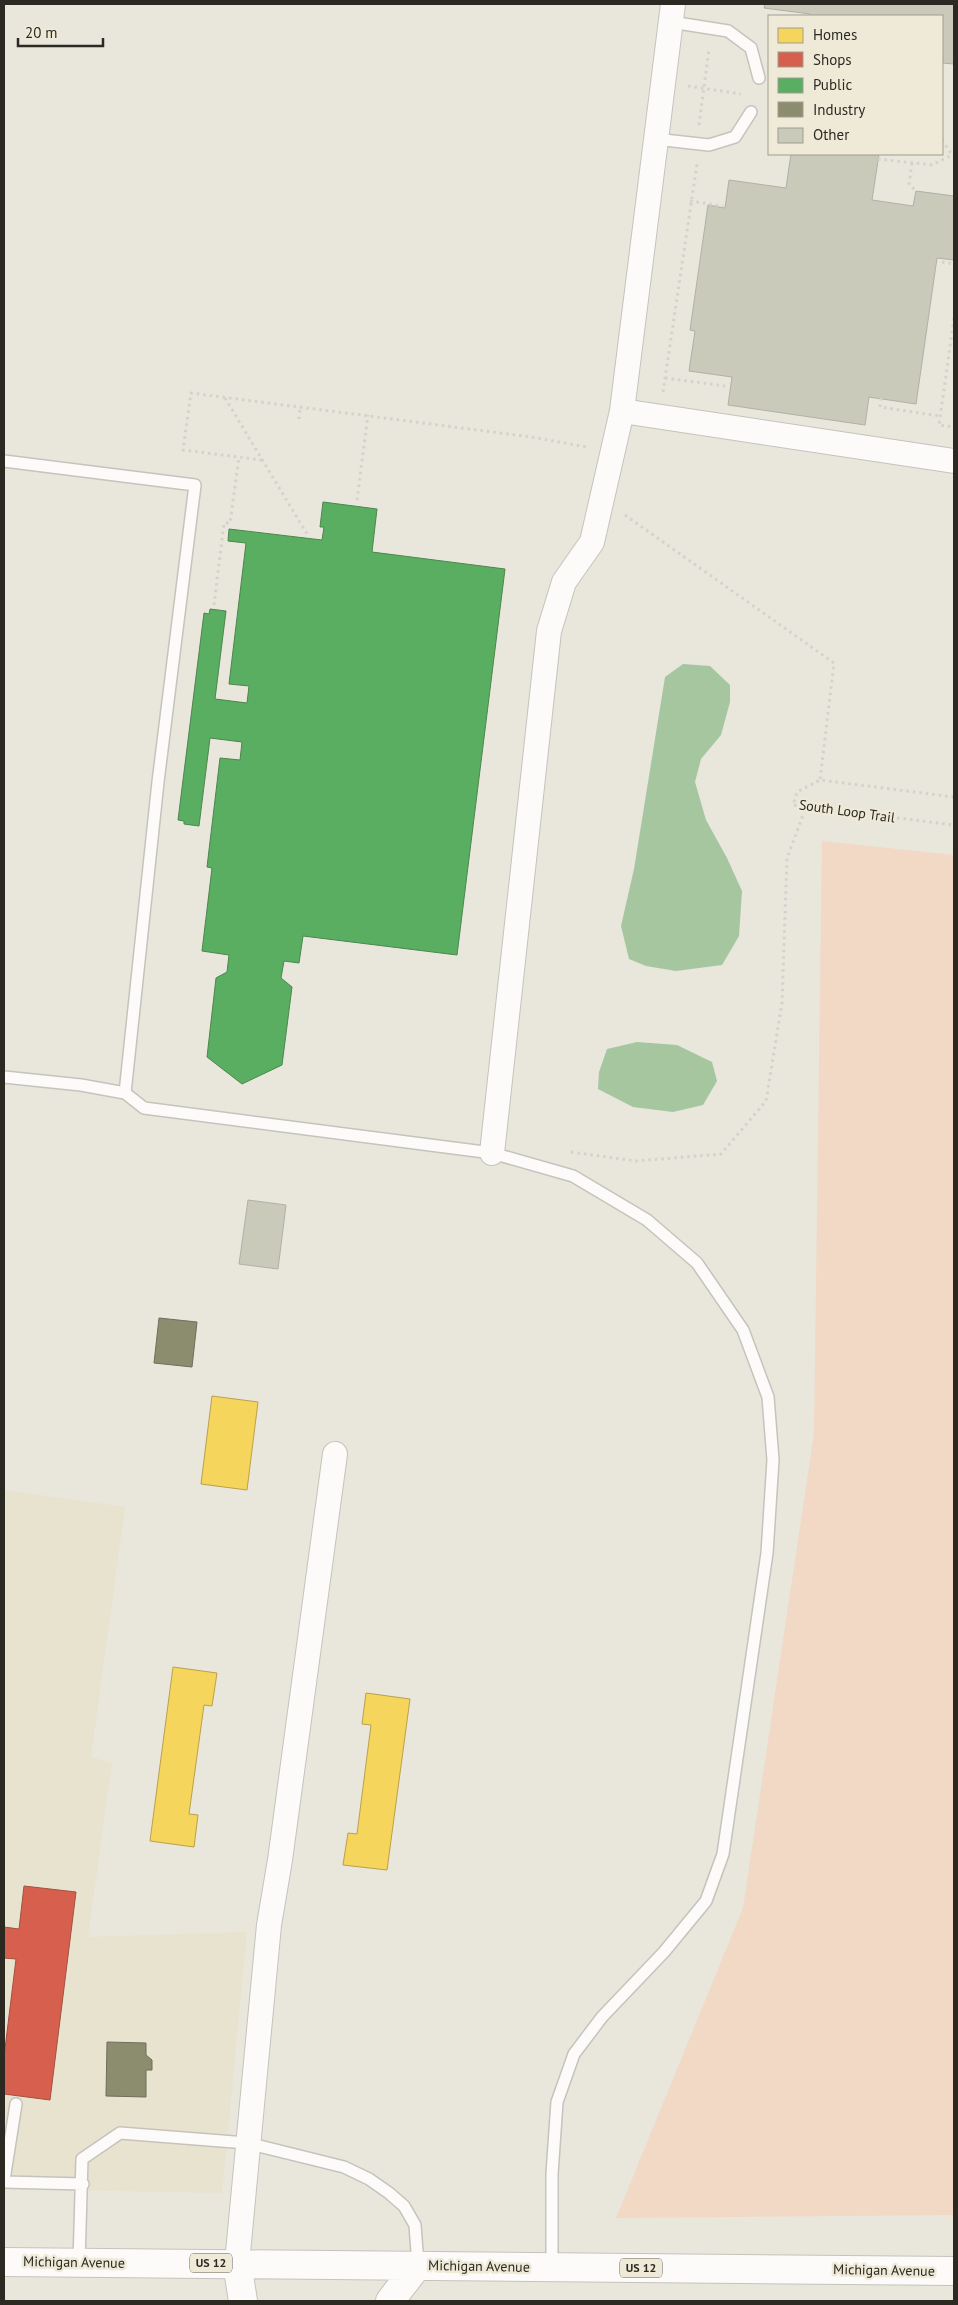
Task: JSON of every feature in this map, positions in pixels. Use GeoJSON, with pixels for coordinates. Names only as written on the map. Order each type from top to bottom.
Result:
{"type":"FeatureCollection","features":[{"type":"Feature","properties":{"kind":"main road","name":"Michigan Avenue"},"geometry":{"type":"LineString","coordinates":[[4,2262],[954,2271]]}},
{"type":"Feature","properties":{"kind":"main road"},"geometry":{"type":"LineString","coordinates":[[237,2263],[243,2301]]}},
{"type":"Feature","properties":{"kind":"main road"},"geometry":{"type":"LineString","coordinates":[[390,2301],[418,2265]]}},
{"type":"Feature","properties":{"kind":"street"},"geometry":{"type":"LineString","coordinates":[[492,1153],[549,631],[564,582],[592,542],[622,411],[672,13]]}},
{"type":"Feature","properties":{"kind":"street"},"geometry":{"type":"LineString","coordinates":[[622,411],[954,461]]}},
{"type":"Feature","properties":{"kind":"street"},"geometry":{"type":"LineString","coordinates":[[237,2263],[269,1925],[282,1851],[335,1454]]}},
{"type":"Feature","properties":{"kind":"lane"},"geometry":{"type":"LineString","coordinates":[[672,13],[728,31],[751,48],[759,78]]}},
{"type":"Feature","properties":{"kind":"lane"},"geometry":{"type":"LineString","coordinates":[[655,139],[709,145],[734,138],[751,112]]}},
{"type":"Feature","properties":{"kind":"lane"},"geometry":{"type":"LineString","coordinates":[[4,461],[195,485],[158,782],[125,1093]]}},
{"type":"Feature","properties":{"kind":"lane"},"geometry":{"type":"LineString","coordinates":[[4,1076],[81,1085],[125,1093],[144,1108],[492,1153],[573,1176],[647,1220],[697,1264],[743,1330],[768,1397],[773,1460],[767,1553],[723,1854],[706,1901],[664,1952],[602,2017],[574,2054],[558,2102],[552,2174],[552,2267]]}},
{"type":"Feature","properties":{"kind":"lane"},"geometry":{"type":"LineString","coordinates":[[16,2104],[4,2181],[82,2184]]}},
{"type":"Feature","properties":{"kind":"lane"},"geometry":{"type":"LineString","coordinates":[[79,2263],[82,2159],[120,2133],[247,2143],[344,2167],[369,2179],[389,2192],[404,2206],[414,2225],[418,2265]]}},
{"type":"Feature","properties":{"kind":"path"},"geometry":{"type":"LineString","coordinates":[[698,128],[710,50]]}},
{"type":"Feature","properties":{"kind":"path"},"geometry":{"type":"LineString","coordinates":[[699,88],[732,93]]}},
{"type":"Feature","properties":{"kind":"path"},"geometry":{"type":"LineString","coordinates":[[878,159],[932,166],[953,154],[943,141]]}},
{"type":"Feature","properties":{"kind":"path"},"geometry":{"type":"LineString","coordinates":[[912,163],[909,184],[916,190]]}},
{"type":"Feature","properties":{"kind":"path"},"geometry":{"type":"LineString","coordinates":[[663,394],[695,164],[701,164]]}},
{"type":"Feature","properties":{"kind":"path"},"geometry":{"type":"LineString","coordinates":[[690,201],[723,206]]}},
{"type":"Feature","properties":{"kind":"path"},"geometry":{"type":"LineString","coordinates":[[942,262],[954,264]]}},
{"type":"Feature","properties":{"kind":"path"},"geometry":{"type":"LineString","coordinates":[[954,318],[939,425],[954,428]]}},
{"type":"Feature","properties":{"kind":"path"},"geometry":{"type":"LineString","coordinates":[[665,378],[725,386]]}},
{"type":"Feature","properties":{"kind":"path"},"geometry":{"type":"LineString","coordinates":[[262,460],[183,450],[191,393],[532,437],[592,448],[612,455]]}},
{"type":"Feature","properties":{"kind":"path"},"geometry":{"type":"LineString","coordinates":[[225,397],[307,534]]}},
{"type":"Feature","properties":{"kind":"path"},"geometry":{"type":"LineString","coordinates":[[881,398],[880,407],[940,416]]}},
{"type":"Feature","properties":{"kind":"path"},"geometry":{"type":"LineString","coordinates":[[299,419],[300,407]]}},
{"type":"Feature","properties":{"kind":"path"},"geometry":{"type":"LineString","coordinates":[[357,500],[368,415]]}},
{"type":"Feature","properties":{"kind":"path"},"geometry":{"type":"LineString","coordinates":[[214,605],[224,523],[230,523],[239,457]]}},
{"type":"Feature","properties":{"kind":"path"},"geometry":{"type":"LineString","coordinates":[[602,498],[834,663],[820,780]]}},
{"type":"Feature","properties":{"kind":"path","name":"South Loop Trail"},"geometry":{"type":"LineString","coordinates":[[954,798],[820,780],[797,792],[793,805],[954,825]]}},
{"type":"Feature","properties":{"kind":"path"},"geometry":{"type":"LineString","coordinates":[[570,1152],[636,1161],[721,1154],[766,1101],[782,1002],[787,858],[806,807]]}},
{"type":"Feature","properties":{"kind":"shaded area"},"geometry":{"type":"Polygon","coordinates":[[[683,664],[710,666],[730,685],[730,702],[721,735],[701,759],[695,782],[706,820],[727,858],[742,891],[739,936],[722,965],[676,971],[646,966],[629,959],[621,926],[634,869],[665,677],[683,664]]]}},
{"type":"Feature","properties":{"kind":"shaded area"},"geometry":{"type":"Polygon","coordinates":[[[822,841],[954,855],[954,2215],[616,2218],[743,1908],[814,1433],[822,841]]]}},
{"type":"Feature","properties":{"kind":"shaded area"},"geometry":{"type":"Polygon","coordinates":[[[637,1042],[677,1045],[712,1062],[717,1081],[703,1105],[673,1112],[633,1107],[598,1089],[599,1072],[607,1049],[637,1042]]]}},
{"type":"Feature","properties":{"kind":"shaded area"},"geometry":{"type":"Polygon","coordinates":[[[4,1490],[125,1507],[91,1757],[112,1763],[88,1937],[247,1932],[222,2193],[4,2189],[4,1490]]]}},
{"type":"Feature","properties":{"kind":"building: Homes"},"geometry":{"type":"Polygon","coordinates":[[[212,1396],[258,1402],[247,1490],[201,1484],[212,1396]]]}},
{"type":"Feature","properties":{"kind":"building: Homes"},"geometry":{"type":"Polygon","coordinates":[[[173,1667],[217,1673],[212,1706],[204,1705],[189,1814],[198,1815],[194,1847],[150,1841],[173,1667]]]}},
{"type":"Feature","properties":{"kind":"building: Homes"},"geometry":{"type":"Polygon","coordinates":[[[366,1693],[410,1699],[387,1870],[343,1865],[348,1833],[357,1834],[371,1725],[362,1724],[366,1693]]]}},
{"type":"Feature","properties":{"kind":"building: Shops"},"geometry":{"type":"Polygon","coordinates":[[[24,1886],[76,1892],[50,2100],[4,2094],[4,2057],[16,1959],[4,1958],[4,1927],[19,1929],[24,1886]]]}},
{"type":"Feature","properties":{"kind":"building: Public"},"geometry":{"type":"Polygon","coordinates":[[[323,502],[377,509],[372,552],[505,569],[457,955],[303,936],[299,963],[284,961],[281,978],[292,987],[282,1065],[242,1084],[207,1057],[216,978],[227,972],[229,955],[202,951],[212,868],[207,867],[220,758],[240,760],[242,742],[210,738],[199,826],[184,824],[184,821],[178,820],[204,613],[209,614],[210,609],[226,611],[215,699],[247,703],[249,686],[229,684],[246,543],[228,541],[229,529],[322,540],[324,527],[320,527],[323,502]]]}},
{"type":"Feature","properties":{"kind":"building: Industry"},"geometry":{"type":"Polygon","coordinates":[[[159,1318],[197,1322],[192,1367],[154,1363],[159,1318]]]}},
{"type":"Feature","properties":{"kind":"building: Industry"},"geometry":{"type":"Polygon","coordinates":[[[107,2042],[146,2043],[146,2055],[152,2060],[152,2070],[146,2070],[146,2097],[106,2096],[107,2042]]]}},
{"type":"Feature","properties":{"kind":"building: Other"},"geometry":{"type":"Polygon","coordinates":[[[765,4],[954,4],[954,64],[943,63],[943,15],[810,15],[764,8],[765,4]]]}},
{"type":"Feature","properties":{"kind":"building: Other"},"geometry":{"type":"Polygon","coordinates":[[[791,155],[879,155],[872,200],[913,206],[916,191],[954,196],[954,260],[937,258],[916,404],[869,397],[865,425],[728,405],[732,377],[689,371],[695,331],[690,330],[708,205],[725,208],[729,180],[786,188],[791,155]]]}},
{"type":"Feature","properties":{"kind":"building: Other"},"geometry":{"type":"Polygon","coordinates":[[[248,1200],[286,1205],[278,1269],[239,1264],[248,1200]]]}}]}
